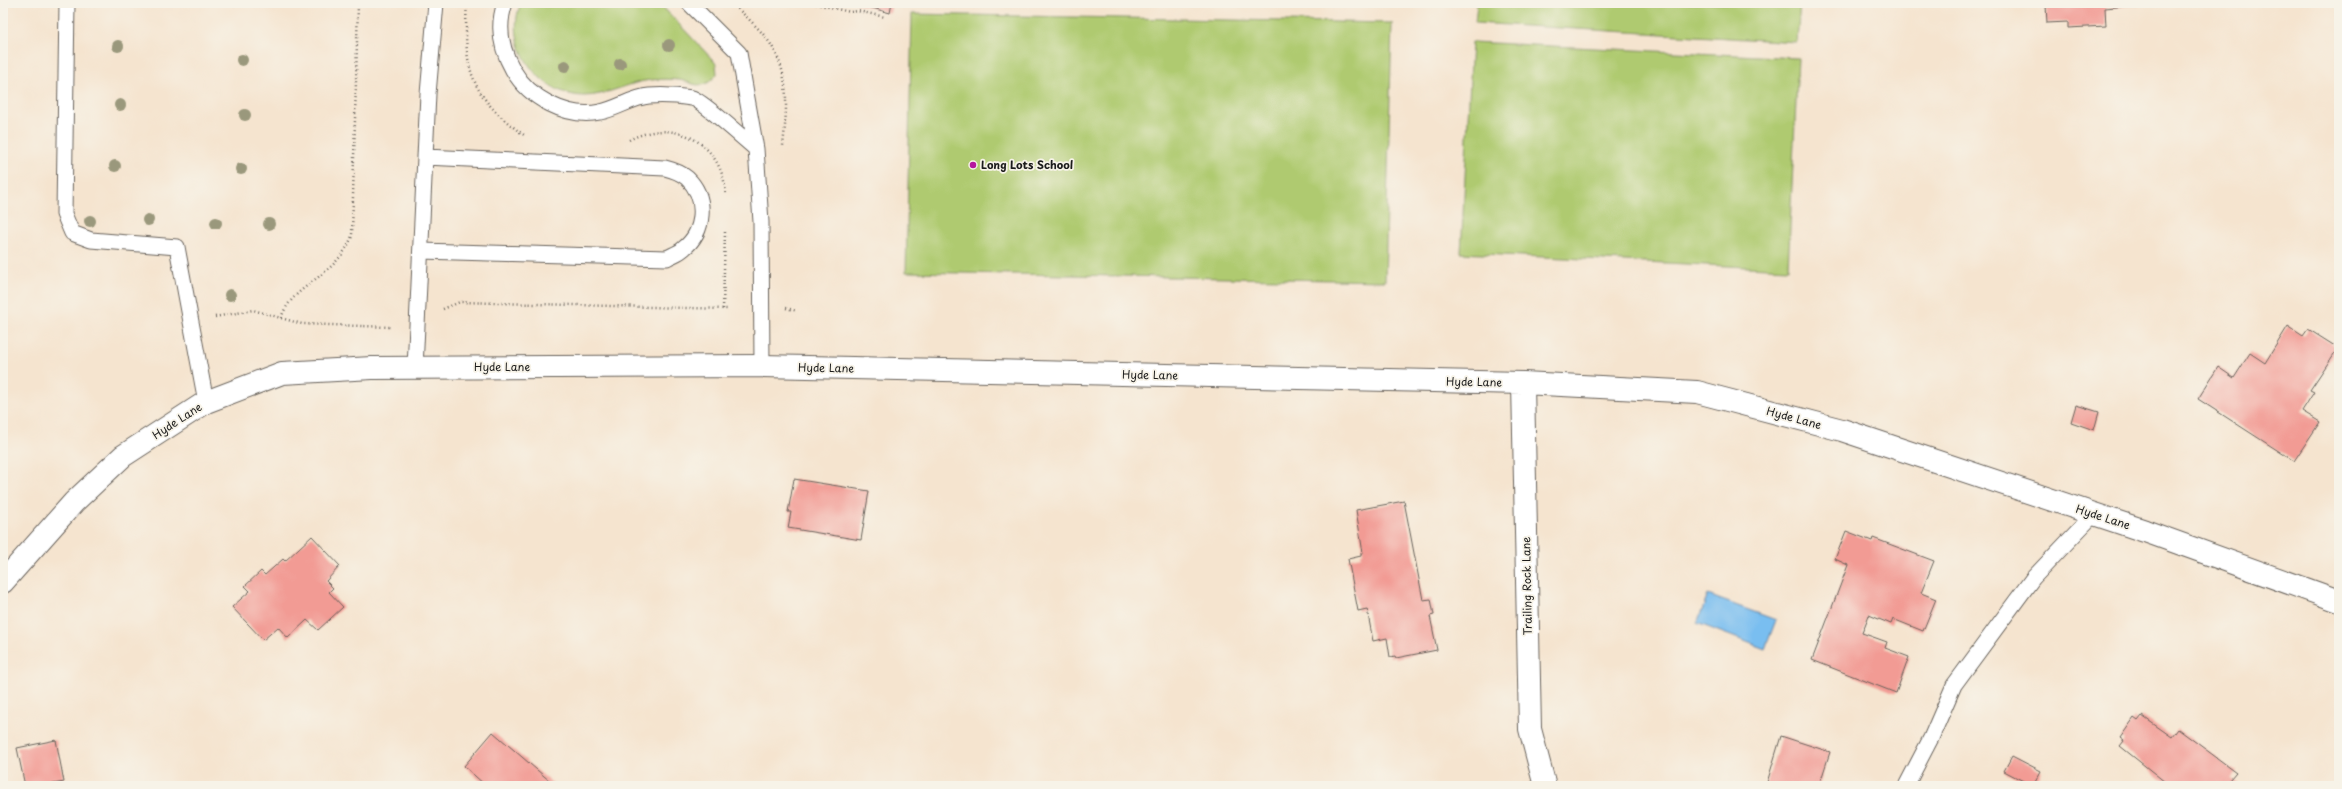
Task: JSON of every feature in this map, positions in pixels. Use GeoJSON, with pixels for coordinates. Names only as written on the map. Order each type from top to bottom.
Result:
{"type":"FeatureCollection","features":[{"type":"Feature","properties":{"kind":"street","name":"Hyde Lane"},"geometry":{"type":"LineString","coordinates":[[3,582],[74,502],[123,456],[206,402],[282,373],[415,368],[762,366],[1523,383],[1697,392],[1842,430],[2094,514],[2339,601]]}},
{"type":"Feature","properties":{"kind":"street","name":"Trailing Rock Lane"},"geometry":{"type":"LineString","coordinates":[[1523,383],[1530,729],[1545,786]]}},
{"type":"Feature","properties":{"kind":"lane"},"geometry":{"type":"LineString","coordinates":[[67,3],[64,214],[72,233],[91,240],[177,247],[206,402]]}},
{"type":"Feature","properties":{"kind":"lane"},"geometry":{"type":"LineString","coordinates":[[415,368],[425,157],[436,3]]}},
{"type":"Feature","properties":{"kind":"lane"},"geometry":{"type":"LineString","coordinates":[[506,3],[500,32],[504,54],[517,76],[536,95],[556,107],[580,114],[600,112],[648,96],[694,98],[756,149]]}},
{"type":"Feature","properties":{"kind":"lane"},"geometry":{"type":"LineString","coordinates":[[689,3],[740,53],[756,149],[761,222],[762,366]]}},
{"type":"Feature","properties":{"kind":"lane"},"geometry":{"type":"LineString","coordinates":[[421,251],[667,258],[683,250],[694,238],[701,222],[702,208],[697,192],[687,179],[677,172],[665,168],[425,157]]}},
{"type":"Feature","properties":{"kind":"lane"},"geometry":{"type":"LineString","coordinates":[[1906,786],[1931,738],[1954,685],[2033,578],[2094,514]]}},
{"type":"Feature","properties":{"kind":"path"},"geometry":{"type":"LineString","coordinates":[[281,318],[285,307],[292,299],[341,258],[352,236],[358,3]]}},
{"type":"Feature","properties":{"kind":"path"},"geometry":{"type":"LineString","coordinates":[[812,3],[850,12],[858,11],[885,17]]}},
{"type":"Feature","properties":{"kind":"path"},"geometry":{"type":"LineString","coordinates":[[209,319],[244,310],[253,310],[302,324],[385,328],[402,325],[460,302],[727,309]]}},
{"type":"Feature","properties":{"kind":"green space"},"geometry":{"type":"Polygon","coordinates":[[[521,3],[659,3],[713,60],[716,64],[717,74],[706,84],[702,85],[696,85],[679,80],[658,79],[634,83],[601,94],[584,96],[568,93],[553,87],[540,77],[529,65],[521,51],[517,35],[517,19],[521,3]]]}},
{"type":"Feature","properties":{"kind":"green space"},"geometry":{"type":"Polygon","coordinates":[[[1477,3],[1800,3],[1797,42],[1475,23],[1477,3]]]}},
{"type":"Feature","properties":{"kind":"green space"},"geometry":{"type":"Polygon","coordinates":[[[912,14],[1392,23],[1385,281],[906,272],[912,14]]]}},
{"type":"Feature","properties":{"kind":"green space"},"geometry":{"type":"Polygon","coordinates":[[[1472,42],[1798,58],[1788,269],[1461,253],[1472,42]]]}},
{"type":"Feature","properties":{"kind":"water"},"geometry":{"type":"Polygon","coordinates":[[[1708,595],[1776,620],[1765,649],[1697,623],[1708,595]]]}},
{"type":"Feature","properties":{"kind":"building"},"geometry":{"type":"Polygon","coordinates":[[[855,3],[892,3],[890,13],[855,3]]]}},
{"type":"Feature","properties":{"kind":"building"},"geometry":{"type":"Polygon","coordinates":[[[2041,3],[2138,3],[2139,5],[2105,8],[2106,26],[2068,28],[2068,22],[2047,23],[2046,5],[2041,6],[2041,3]]]}},
{"type":"Feature","properties":{"kind":"building"},"geometry":{"type":"Polygon","coordinates":[[[2288,326],[2303,336],[2308,329],[2338,348],[2310,390],[2314,392],[2302,411],[2320,422],[2294,461],[2198,399],[2218,367],[2234,378],[2250,353],[2265,363],[2288,326]]]}},
{"type":"Feature","properties":{"kind":"building"},"geometry":{"type":"Polygon","coordinates":[[[2076,405],[2099,412],[2094,430],[2071,422],[2076,405]]]}},
{"type":"Feature","properties":{"kind":"building"},"geometry":{"type":"Polygon","coordinates":[[[794,479],[869,491],[861,540],[788,528],[791,512],[788,512],[794,479]]]}},
{"type":"Feature","properties":{"kind":"building"},"geometry":{"type":"Polygon","coordinates":[[[1404,501],[1423,600],[1431,599],[1434,615],[1430,616],[1437,650],[1396,658],[1395,656],[1390,657],[1387,638],[1373,641],[1367,609],[1358,611],[1348,559],[1361,556],[1361,553],[1363,553],[1356,510],[1404,501]]]}},
{"type":"Feature","properties":{"kind":"building"},"geometry":{"type":"Polygon","coordinates":[[[1846,531],[1872,541],[1873,538],[1934,561],[1921,593],[1936,599],[1923,631],[1893,619],[1891,624],[1869,615],[1862,633],[1887,642],[1885,648],[1909,657],[1896,693],[1812,660],[1848,565],[1835,559],[1846,531]]]}},
{"type":"Feature","properties":{"kind":"building"},"geometry":{"type":"Polygon","coordinates":[[[312,536],[340,566],[326,581],[333,588],[329,592],[343,607],[318,630],[307,620],[288,638],[278,627],[263,640],[232,607],[250,591],[245,586],[261,571],[265,575],[283,559],[285,561],[312,536]]]}},
{"type":"Feature","properties":{"kind":"building"},"geometry":{"type":"Polygon","coordinates":[[[2142,716],[2172,737],[2178,729],[2236,772],[2230,779],[2240,786],[2170,786],[2120,746],[2124,741],[2120,738],[2134,718],[2138,721],[2142,716]]]}},
{"type":"Feature","properties":{"kind":"building"},"geometry":{"type":"Polygon","coordinates":[[[493,732],[556,786],[486,786],[464,766],[493,732]]]}},
{"type":"Feature","properties":{"kind":"building"},"geometry":{"type":"Polygon","coordinates":[[[1781,736],[1830,752],[1819,786],[1766,786],[1781,736]]]}},
{"type":"Feature","properties":{"kind":"building"},"geometry":{"type":"Polygon","coordinates":[[[56,740],[64,782],[43,786],[25,786],[17,748],[56,740]]]}},
{"type":"Feature","properties":{"kind":"building"},"geometry":{"type":"Polygon","coordinates":[[[2012,756],[2041,771],[2033,786],[2004,771],[2012,756]]]}},
{"type":"Feature","properties":{"kind":"place","name":"Long Lots School"},"geometry":{"type":"Point","coordinates":[973,165]}}]}
